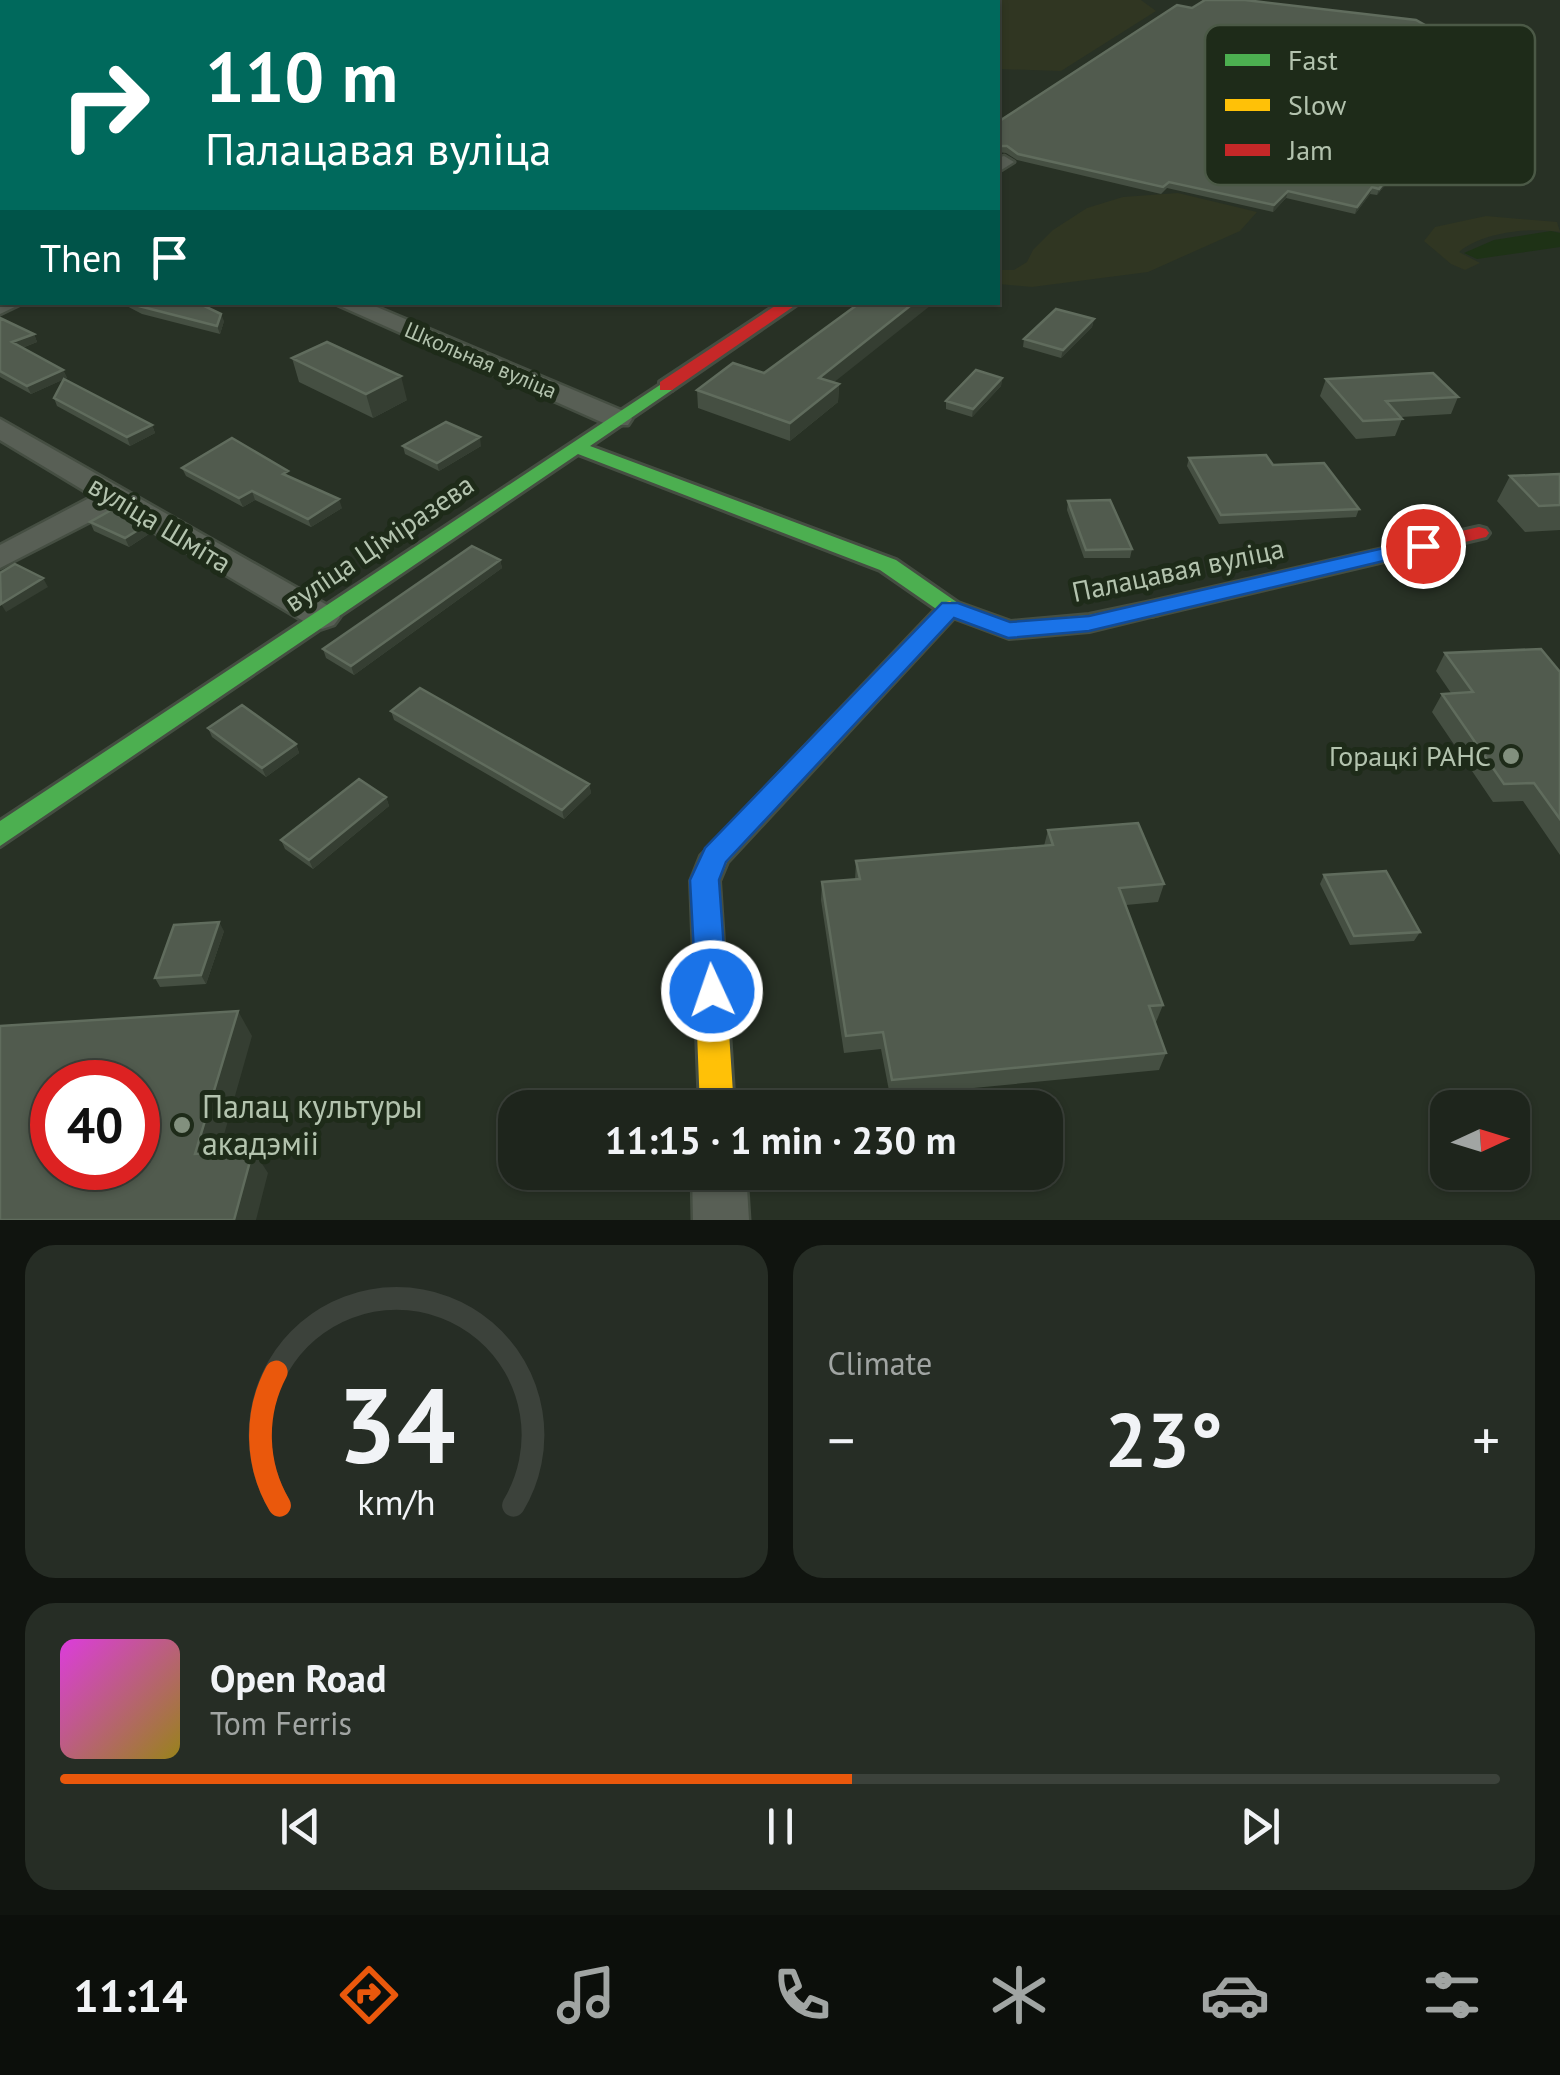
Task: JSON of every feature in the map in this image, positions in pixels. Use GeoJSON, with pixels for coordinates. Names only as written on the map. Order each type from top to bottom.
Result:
{"type":"FeatureCollection","features":[{"type":"Feature","properties":{"kind":"street","name":"Школьная вуліца"},"geometry":{"type":"LineString","coordinates":[[350,305],[618,419]]}},
{"type":"Feature","properties":{"kind":"street","name":"вуліца Ціміразева"},"geometry":{"type":"LineString","coordinates":[[0,835],[788,305]]}},
{"type":"Feature","properties":{"kind":"street","name":"вуліца Шміта"},"geometry":{"type":"LineString","coordinates":[[0,428],[322,617]]}},
{"type":"Feature","properties":{"kind":"street","name":"Палацавая вуліца"},"geometry":{"type":"LineString","coordinates":[[576,448],[888,565],[950,608],[1008,630],[1089,623],[1479,533]]}},
{"type":"Feature","properties":{"kind":"street"},"geometry":{"type":"LineString","coordinates":[[0,558],[114,496]]}},
{"type":"Feature","properties":{"kind":"street"},"geometry":{"type":"LineString","coordinates":[[716,1090],[705,880],[715,856],[950,608]]}},
{"type":"Feature","properties":{"kind":"street"},"geometry":{"type":"LineString","coordinates":[[720,1190],[721,1220]]}},
{"type":"Feature","properties":{"kind":"shaded area"},"geometry":{"type":"Polygon","coordinates":[[[1000,0],[1141,0],[1156,11],[1061,71],[1000,69],[1000,0]]]}},
{"type":"Feature","properties":{"kind":"shaded area"},"geometry":{"type":"Polygon","coordinates":[[[1178,193],[1257,212],[1240,231],[1148,272],[1032,287],[1000,284],[1000,270],[1014,270],[1027,262],[1053,230],[1087,208],[1123,197],[1178,193]]]}},
{"type":"Feature","properties":{"kind":"shaded area"},"geometry":{"type":"Polygon","coordinates":[[[1486,216],[1557,222],[1560,232],[1521,231],[1480,240],[1459,252],[1480,263],[1465,270],[1451,264],[1424,241],[1435,227],[1486,216]]]}},
{"type":"Feature","properties":{"kind":"shaded area"},"geometry":{"type":"Polygon","coordinates":[[[1560,233],[1560,247],[1477,259],[1464,253],[1494,240],[1560,233]]]}},
{"type":"Feature","properties":{"kind":"building"},"geometry":{"type":"Polygon","coordinates":[[[1205,0],[1245,0],[1416,20],[1425,25],[1205,25],[1205,185],[1382,185],[1379,189],[1372,187],[1357,207],[1288,191],[1274,205],[1169,182],[1163,187],[1018,154],[1000,146],[1000,121],[1177,5],[1192,8],[1205,0]]]}},
{"type":"Feature","properties":{"kind":"building"},"geometry":{"type":"Polygon","coordinates":[[[202,305],[221,314],[217,326],[139,306],[202,305]]]}},
{"type":"Feature","properties":{"kind":"building"},"geometry":{"type":"Polygon","coordinates":[[[857,305],[911,305],[819,378],[839,384],[790,423],[697,390],[733,363],[764,373],[857,305]]]}},
{"type":"Feature","properties":{"kind":"building"},"geometry":{"type":"Polygon","coordinates":[[[1056,309],[1094,319],[1063,350],[1024,339],[1056,309]]]}},
{"type":"Feature","properties":{"kind":"building"},"geometry":{"type":"Polygon","coordinates":[[[0,318],[34,334],[12,342],[63,370],[27,386],[0,371],[0,318]]]}},
{"type":"Feature","properties":{"kind":"building"},"geometry":{"type":"Polygon","coordinates":[[[327,342],[401,376],[366,394],[292,358],[327,342]]]}},
{"type":"Feature","properties":{"kind":"building"},"geometry":{"type":"Polygon","coordinates":[[[976,370],[1002,378],[973,409],[946,401],[976,370]]]}},
{"type":"Feature","properties":{"kind":"building"},"geometry":{"type":"Polygon","coordinates":[[[1433,373],[1458,397],[1386,401],[1402,419],[1363,421],[1326,379],[1433,373]]]}},
{"type":"Feature","properties":{"kind":"building"},"geometry":{"type":"Polygon","coordinates":[[[64,379],[152,425],[127,437],[54,398],[64,379]]]}},
{"type":"Feature","properties":{"kind":"building"},"geometry":{"type":"Polygon","coordinates":[[[446,422],[480,437],[437,463],[403,446],[446,422]]]}},
{"type":"Feature","properties":{"kind":"building"},"geometry":{"type":"Polygon","coordinates":[[[232,438],[288,471],[283,474],[339,499],[308,519],[252,491],[239,498],[182,468],[232,438]]]}},
{"type":"Feature","properties":{"kind":"building"},"geometry":{"type":"Polygon","coordinates":[[[1266,455],[1273,465],[1324,463],[1359,509],[1221,515],[1189,458],[1266,455]]]}},
{"type":"Feature","properties":{"kind":"building"},"geometry":{"type":"Polygon","coordinates":[[[1560,474],[1560,505],[1539,506],[1510,476],[1560,474]]]}},
{"type":"Feature","properties":{"kind":"building"},"geometry":{"type":"Polygon","coordinates":[[[1110,500],[1132,549],[1086,550],[1068,501],[1110,500]]]}},
{"type":"Feature","properties":{"kind":"building"},"geometry":{"type":"Polygon","coordinates":[[[115,508],[146,525],[125,538],[90,522],[115,508]]]}},
{"type":"Feature","properties":{"kind":"building"},"geometry":{"type":"Polygon","coordinates":[[[472,546],[500,560],[351,666],[323,649],[472,546]]]}},
{"type":"Feature","properties":{"kind":"building"},"geometry":{"type":"Polygon","coordinates":[[[15,564],[43,578],[1,604],[0,573],[15,564]]]}},
{"type":"Feature","properties":{"kind":"building","name":"Горацкі РАНС"},"geometry":{"type":"Polygon","coordinates":[[[1541,649],[1560,672],[1560,819],[1534,783],[1504,784],[1442,694],[1473,692],[1445,653],[1541,649]]]}},
{"type":"Feature","properties":{"kind":"building"},"geometry":{"type":"Polygon","coordinates":[[[420,688],[589,784],[562,810],[391,711],[420,688]]]}},
{"type":"Feature","properties":{"kind":"building"},"geometry":{"type":"Polygon","coordinates":[[[242,705],[296,744],[262,768],[208,728],[242,705]]]}},
{"type":"Feature","properties":{"kind":"building"},"geometry":{"type":"Polygon","coordinates":[[[359,779],[386,797],[309,860],[281,840],[359,779]]]}},
{"type":"Feature","properties":{"kind":"building"},"geometry":{"type":"Polygon","coordinates":[[[1138,823],[1164,884],[1119,888],[1163,1005],[1149,1006],[1166,1053],[892,1080],[883,1032],[846,1036],[822,882],[860,879],[856,861],[1053,845],[1048,830],[1138,823]]]}},
{"type":"Feature","properties":{"kind":"building"},"geometry":{"type":"Polygon","coordinates":[[[1386,871],[1420,932],[1354,936],[1324,875],[1386,871]]]}},
{"type":"Feature","properties":{"kind":"building"},"geometry":{"type":"Polygon","coordinates":[[[219,922],[201,975],[155,978],[174,925],[219,922]]]}},
{"type":"Feature","properties":{"kind":"building","name":"Палац культуры акадэміі"},"geometry":{"type":"Polygon","coordinates":[[[238,1011],[195,1154],[253,1150],[234,1220],[0,1220],[0,1026],[238,1011]]]}},
{"type":"Feature","properties":{"kind":"traffic: fast"},"geometry":{"type":"LineString","coordinates":[[0,835],[666,386]]}},
{"type":"Feature","properties":{"kind":"traffic: fast"},"geometry":{"type":"LineString","coordinates":[[576,447],[888,565],[950,608],[1009,630],[1089,623],[1151,609]]}},
{"type":"Feature","properties":{"kind":"traffic: slow"},"geometry":{"type":"LineString","coordinates":[[716,1090],[705,881],[715,856],[950,608]]}},
{"type":"Feature","properties":{"kind":"traffic: jam"},"geometry":{"type":"LineString","coordinates":[[666,386],[788,305]]}},
{"type":"Feature","properties":{"kind":"traffic: jam"},"geometry":{"type":"LineString","coordinates":[[1151,609],[1479,533]]}},
{"type":"Feature","properties":{"kind":"place","name":"Горацкі РАНС"},"geometry":{"type":"Point","coordinates":[1511,756]}},
{"type":"Feature","properties":{"kind":"place","name":"Палац культуры акадэміі"},"geometry":{"type":"Point","coordinates":[182,1125]}},
{"type":"Feature","properties":{"kind":"route"},"geometry":{"type":"LineString","coordinates":[[712,991],[705,880],[715,856],[950,608],[1008,630],[1089,623],[1423,546]]}}]}
